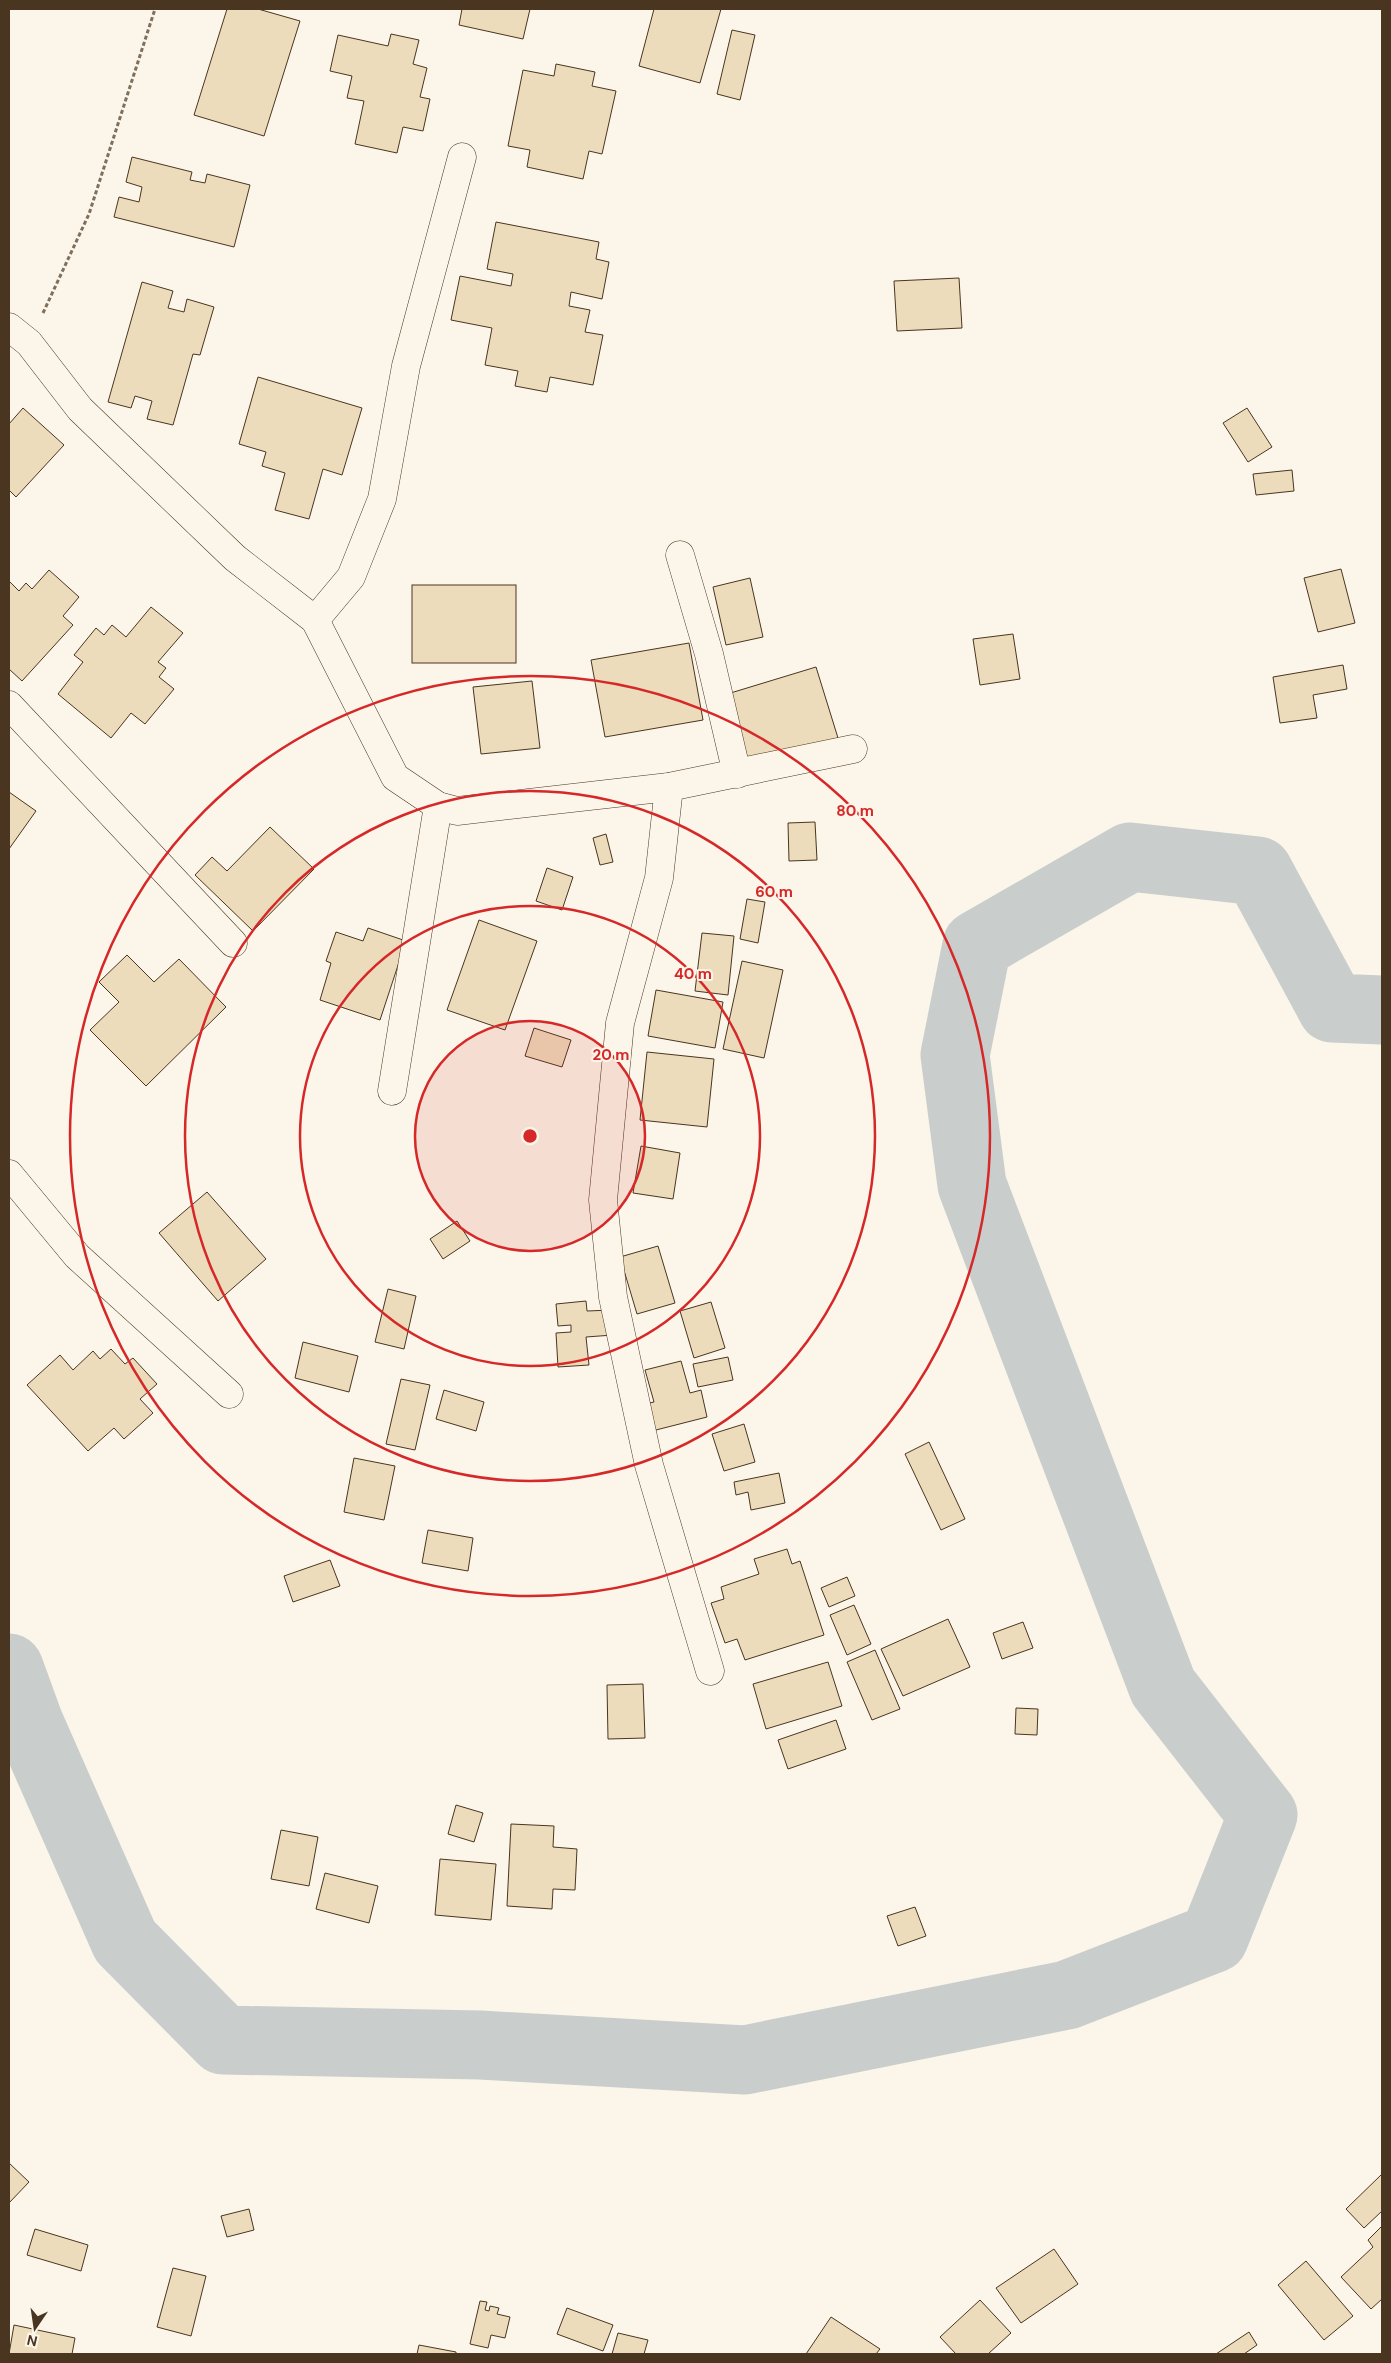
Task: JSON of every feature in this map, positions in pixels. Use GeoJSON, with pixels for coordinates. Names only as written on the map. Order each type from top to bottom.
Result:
{"type":"FeatureCollection","features":[{"type":"Feature","properties":{"kind":"street"},"geometry":{"type":"LineString","coordinates":[[315,620],[351,577],[382,499],[406,366],[462,157]]}},
{"type":"Feature","properties":{"kind":"street"},"geometry":{"type":"LineString","coordinates":[[19,335],[80,409],[235,558],[315,620],[395,777],[438,806],[457,811],[669,787],[853,749]]}},
{"type":"Feature","properties":{"kind":"street"},"geometry":{"type":"LineString","coordinates":[[680,555],[709,654],[737,774]]}},
{"type":"Feature","properties":{"kind":"street"},"geometry":{"type":"LineString","coordinates":[[9,705],[233,943]]}},
{"type":"Feature","properties":{"kind":"street"},"geometry":{"type":"LineString","coordinates":[[669,787],[659,878],[620,1023],[603,1200],[613,1296],[649,1465],[710,1670]]}},
{"type":"Feature","properties":{"kind":"street"},"geometry":{"type":"LineString","coordinates":[[392,1091],[438,806]]}},
{"type":"Feature","properties":{"kind":"street"},"geometry":{"type":"LineString","coordinates":[[9,1174],[77,1256],[229,1394]]}},
{"type":"Feature","properties":{"kind":"path"},"geometry":{"type":"LineString","coordinates":[[19,335],[89,214],[155,9]]}},
{"type":"Feature","properties":{"kind":"building"},"geometry":{"type":"Polygon","coordinates":[[[227,9],[258,9],[300,21],[264,136],[194,115],[227,9]]]}},
{"type":"Feature","properties":{"kind":"building"},"geometry":{"type":"Polygon","coordinates":[[[462,9],[530,9],[523,39],[459,25],[462,9]]]}},
{"type":"Feature","properties":{"kind":"building"},"geometry":{"type":"Polygon","coordinates":[[[654,9],[721,9],[700,83],[639,66],[654,9]]]}},
{"type":"Feature","properties":{"kind":"building"},"geometry":{"type":"Polygon","coordinates":[[[732,30],[755,35],[740,100],[717,94],[732,30]]]}},
{"type":"Feature","properties":{"kind":"building"},"geometry":{"type":"Polygon","coordinates":[[[391,34],[419,40],[413,64],[427,68],[420,97],[430,99],[423,131],[403,127],[397,153],[355,144],[364,101],[347,98],[352,76],[330,71],[338,35],[388,46],[391,34]]]}},
{"type":"Feature","properties":{"kind":"building"},"geometry":{"type":"Polygon","coordinates":[[[556,64],[595,72],[592,86],[616,91],[602,154],[589,151],[583,179],[527,167],[530,150],[508,146],[523,70],[554,76],[556,64]]]}},
{"type":"Feature","properties":{"kind":"building"},"geometry":{"type":"Polygon","coordinates":[[[132,157],[192,172],[190,180],[205,183],[207,174],[250,185],[234,247],[114,217],[119,197],[139,202],[142,187],[126,182],[132,157]]]}},
{"type":"Feature","properties":{"kind":"building"},"geometry":{"type":"Polygon","coordinates":[[[496,222],[599,242],[596,259],[609,262],[602,299],[571,292],[569,306],[590,310],[585,332],[603,335],[593,385],[550,377],[547,392],[515,386],[518,371],[485,365],[492,328],[451,320],[460,276],[511,286],[513,274],[487,269],[496,222]]]}},
{"type":"Feature","properties":{"kind":"building"},"geometry":{"type":"Polygon","coordinates":[[[959,278],[962,328],[897,331],[894,281],[959,278]]]}},
{"type":"Feature","properties":{"kind":"building"},"geometry":{"type":"Polygon","coordinates":[[[142,282],[173,291],[168,308],[184,312],[187,299],[214,307],[200,355],[193,354],[173,425],[147,419],[152,401],[135,396],[131,408],[108,402],[142,282]]]}},
{"type":"Feature","properties":{"kind":"building"},"geometry":{"type":"Polygon","coordinates":[[[258,377],[362,408],[342,475],[323,469],[309,519],[275,510],[285,473],[262,466],[266,452],[239,444],[258,377]]]}},
{"type":"Feature","properties":{"kind":"building"},"geometry":{"type":"Polygon","coordinates":[[[23,408],[64,445],[16,497],[9,490],[9,424],[23,408]]]}},
{"type":"Feature","properties":{"kind":"building"},"geometry":{"type":"Polygon","coordinates":[[[1247,408],[1272,447],[1248,462],[1223,423],[1247,408]]]}},
{"type":"Feature","properties":{"kind":"building"},"geometry":{"type":"Polygon","coordinates":[[[1292,470],[1294,491],[1256,495],[1253,474],[1292,470]]]}},
{"type":"Feature","properties":{"kind":"building"},"geometry":{"type":"Polygon","coordinates":[[[1341,569],[1355,623],[1318,632],[1304,578],[1341,569]]]}},
{"type":"Feature","properties":{"kind":"building"},"geometry":{"type":"Polygon","coordinates":[[[49,570],[79,597],[63,616],[73,625],[22,681],[9,669],[9,581],[19,591],[26,583],[32,589],[49,570]]]}},
{"type":"Feature","properties":{"kind":"building"},"geometry":{"type":"Polygon","coordinates":[[[750,578],[763,637],[726,645],[713,587],[750,578]]]}},
{"type":"Feature","properties":{"kind":"building"},"geometry":{"type":"Polygon","coordinates":[[[412,585],[516,585],[516,663],[412,663],[412,585]]]}},
{"type":"Feature","properties":{"kind":"building"},"geometry":{"type":"Polygon","coordinates":[[[151,607],[183,633],[158,662],[166,668],[159,677],[174,689],[145,724],[131,713],[111,738],[58,694],[83,662],[74,655],[96,628],[104,635],[112,625],[126,637],[151,607]]]}},
{"type":"Feature","properties":{"kind":"building"},"geometry":{"type":"Polygon","coordinates":[[[1013,634],[1020,679],[980,685],[973,639],[1013,634]]]}},
{"type":"Feature","properties":{"kind":"building"},"geometry":{"type":"Polygon","coordinates":[[[689,643],[703,720],[605,737],[591,660],[689,643]]]}},
{"type":"Feature","properties":{"kind":"building"},"geometry":{"type":"Polygon","coordinates":[[[1343,665],[1347,689],[1313,695],[1317,718],[1280,723],[1273,677],[1343,665]]]}},
{"type":"Feature","properties":{"kind":"building"},"geometry":{"type":"Polygon","coordinates":[[[816,667],[838,738],[744,766],[724,695],[816,667]]]}},
{"type":"Feature","properties":{"kind":"building"},"geometry":{"type":"Polygon","coordinates":[[[532,681],[540,748],[481,754],[473,687],[532,681]]]}},
{"type":"Feature","properties":{"kind":"building"},"geometry":{"type":"Polygon","coordinates":[[[9,792],[36,811],[9,849],[9,792]]]}},
{"type":"Feature","properties":{"kind":"building"},"geometry":{"type":"Polygon","coordinates":[[[815,822],[817,860],[789,861],[788,823],[815,822]]]}},
{"type":"Feature","properties":{"kind":"building"},"geometry":{"type":"Polygon","coordinates":[[[270,827],[314,869],[253,931],[195,875],[212,857],[227,871],[270,827]]]}},
{"type":"Feature","properties":{"kind":"building"},"geometry":{"type":"Polygon","coordinates":[[[606,834],[613,862],[600,865],[593,838],[606,834]]]}},
{"type":"Feature","properties":{"kind":"building"},"geometry":{"type":"Polygon","coordinates":[[[547,868],[573,877],[562,910],[536,901],[547,868]]]}},
{"type":"Feature","properties":{"kind":"building"},"geometry":{"type":"Polygon","coordinates":[[[747,899],[765,902],[758,943],[740,939],[747,899]]]}},
{"type":"Feature","properties":{"kind":"building"},"geometry":{"type":"Polygon","coordinates":[[[479,920],[537,941],[505,1030],[447,1010],[479,920]]]}},
{"type":"Feature","properties":{"kind":"building"},"geometry":{"type":"Polygon","coordinates":[[[368,928],[406,941],[380,1020],[320,1000],[331,963],[326,961],[336,932],[363,941],[368,928]]]}},
{"type":"Feature","properties":{"kind":"building"},"geometry":{"type":"Polygon","coordinates":[[[702,933],[734,936],[728,995],[695,991],[702,933]]]}},
{"type":"Feature","properties":{"kind":"building"},"geometry":{"type":"Polygon","coordinates":[[[127,955],[154,982],[179,959],[226,1007],[146,1086],[90,1030],[119,1002],[99,982],[127,955]]]}},
{"type":"Feature","properties":{"kind":"building"},"geometry":{"type":"Polygon","coordinates":[[[742,961],[783,970],[764,1058],[723,1049],[742,961]]]}},
{"type":"Feature","properties":{"kind":"building"},"geometry":{"type":"Polygon","coordinates":[[[656,990],[723,1002],[715,1048],[648,1036],[656,990]]]}},
{"type":"Feature","properties":{"kind":"building"},"geometry":{"type":"Polygon","coordinates":[[[534,1028],[571,1040],[562,1067],[525,1056],[534,1028]]]}},
{"type":"Feature","properties":{"kind":"building"},"geometry":{"type":"Polygon","coordinates":[[[647,1052],[714,1059],[707,1127],[640,1120],[647,1052]]]}},
{"type":"Feature","properties":{"kind":"building"},"geometry":{"type":"Polygon","coordinates":[[[641,1146],[680,1153],[673,1199],[633,1193],[641,1146]]]}},
{"type":"Feature","properties":{"kind":"building"},"geometry":{"type":"Polygon","coordinates":[[[207,1192],[266,1259],[218,1301],[159,1233],[207,1192]]]}},
{"type":"Feature","properties":{"kind":"building"},"geometry":{"type":"Polygon","coordinates":[[[457,1221],[470,1241],[443,1259],[430,1239],[457,1221]]]}},
{"type":"Feature","properties":{"kind":"building"},"geometry":{"type":"Polygon","coordinates":[[[658,1246],[675,1303],[637,1314],[620,1257],[658,1246]]]}},
{"type":"Feature","properties":{"kind":"building"},"geometry":{"type":"Polygon","coordinates":[[[388,1289],[416,1296],[404,1349],[375,1342],[388,1289]]]}},
{"type":"Feature","properties":{"kind":"building"},"geometry":{"type":"Polygon","coordinates":[[[586,1301],[587,1311],[612,1310],[613,1335],[586,1337],[589,1365],[558,1367],[556,1333],[571,1332],[571,1325],[558,1326],[556,1304],[586,1301]]]}},
{"type":"Feature","properties":{"kind":"building"},"geometry":{"type":"Polygon","coordinates":[[[711,1302],[725,1348],[694,1358],[680,1311],[711,1302]]]}},
{"type":"Feature","properties":{"kind":"building"},"geometry":{"type":"Polygon","coordinates":[[[303,1342],[358,1356],[349,1392],[295,1378],[303,1342]]]}},
{"type":"Feature","properties":{"kind":"building"},"geometry":{"type":"Polygon","coordinates":[[[111,1349],[125,1364],[133,1358],[157,1384],[140,1399],[153,1413],[124,1439],[114,1428],[88,1451],[27,1385],[60,1355],[73,1370],[93,1351],[100,1359],[111,1349]]]}},
{"type":"Feature","properties":{"kind":"building"},"geometry":{"type":"Polygon","coordinates":[[[728,1357],[733,1380],[698,1387],[693,1364],[728,1357]]]}},
{"type":"Feature","properties":{"kind":"building"},"geometry":{"type":"Polygon","coordinates":[[[681,1361],[690,1393],[701,1390],[707,1417],[652,1431],[645,1404],[654,1402],[645,1370],[681,1361]]]}},
{"type":"Feature","properties":{"kind":"building"},"geometry":{"type":"Polygon","coordinates":[[[401,1379],[430,1385],[415,1450],[386,1444],[401,1379]]]}},
{"type":"Feature","properties":{"kind":"building"},"geometry":{"type":"Polygon","coordinates":[[[444,1390],[484,1402],[476,1431],[436,1419],[444,1390]]]}},
{"type":"Feature","properties":{"kind":"building"},"geometry":{"type":"Polygon","coordinates":[[[744,1424],[755,1462],[724,1471],[712,1434],[744,1424]]]}},
{"type":"Feature","properties":{"kind":"building"},"geometry":{"type":"Polygon","coordinates":[[[929,1442],[965,1519],[941,1530],[905,1454],[929,1442]]]}},
{"type":"Feature","properties":{"kind":"building"},"geometry":{"type":"Polygon","coordinates":[[[354,1458],[395,1466],[384,1520],[344,1512],[354,1458]]]}},
{"type":"Feature","properties":{"kind":"building"},"geometry":{"type":"Polygon","coordinates":[[[779,1473],[785,1503],[751,1510],[748,1492],[736,1495],[734,1482],[779,1473]]]}},
{"type":"Feature","properties":{"kind":"building"},"geometry":{"type":"Polygon","coordinates":[[[428,1530],[473,1538],[468,1571],[422,1563],[428,1530]]]}},
{"type":"Feature","properties":{"kind":"building"},"geometry":{"type":"Polygon","coordinates":[[[787,1549],[792,1564],[800,1561],[824,1635],[745,1660],[737,1639],[725,1643],[711,1603],[724,1599],[721,1587],[759,1574],[754,1559],[787,1549]]]}},
{"type":"Feature","properties":{"kind":"building"},"geometry":{"type":"Polygon","coordinates":[[[330,1560],[340,1586],[293,1602],[284,1576],[330,1560]]]}},
{"type":"Feature","properties":{"kind":"building"},"geometry":{"type":"Polygon","coordinates":[[[847,1577],[855,1596],[829,1607],[821,1588],[847,1577]]]}},
{"type":"Feature","properties":{"kind":"building"},"geometry":{"type":"Polygon","coordinates":[[[854,1605],[871,1644],[847,1655],[830,1615],[854,1605]]]}},
{"type":"Feature","properties":{"kind":"building"},"geometry":{"type":"Polygon","coordinates":[[[948,1619],[970,1667],[903,1696],[881,1649],[948,1619]]]}},
{"type":"Feature","properties":{"kind":"building"},"geometry":{"type":"Polygon","coordinates":[[[1023,1622],[1033,1648],[1002,1659],[993,1633],[1023,1622]]]}},
{"type":"Feature","properties":{"kind":"building"},"geometry":{"type":"Polygon","coordinates":[[[875,1650],[900,1709],[872,1720],[847,1662],[875,1650]]]}},
{"type":"Feature","properties":{"kind":"building"},"geometry":{"type":"Polygon","coordinates":[[[828,1662],[842,1706],[766,1729],[753,1684],[828,1662]]]}},
{"type":"Feature","properties":{"kind":"building"},"geometry":{"type":"Polygon","coordinates":[[[643,1684],[645,1738],[608,1739],[607,1685],[643,1684]]]}},
{"type":"Feature","properties":{"kind":"building"},"geometry":{"type":"Polygon","coordinates":[[[1016,1708],[1038,1709],[1037,1735],[1015,1734],[1016,1708]]]}},
{"type":"Feature","properties":{"kind":"building"},"geometry":{"type":"Polygon","coordinates":[[[836,1720],[846,1749],[788,1769],[778,1740],[836,1720]]]}},
{"type":"Feature","properties":{"kind":"building"},"geometry":{"type":"Polygon","coordinates":[[[456,1805],[483,1813],[474,1842],[448,1834],[456,1805]]]}},
{"type":"Feature","properties":{"kind":"building"},"geometry":{"type":"Polygon","coordinates":[[[511,1824],[554,1826],[553,1847],[577,1849],[575,1890],[553,1889],[552,1909],[507,1906],[511,1824]]]}},
{"type":"Feature","properties":{"kind":"building"},"geometry":{"type":"Polygon","coordinates":[[[281,1830],[318,1837],[309,1886],[271,1879],[281,1830]]]}},
{"type":"Feature","properties":{"kind":"building"},"geometry":{"type":"Polygon","coordinates":[[[440,1859],[496,1864],[491,1920],[435,1915],[440,1859]]]}},
{"type":"Feature","properties":{"kind":"building"},"geometry":{"type":"Polygon","coordinates":[[[325,1873],[378,1886],[369,1923],[316,1909],[325,1873]]]}},
{"type":"Feature","properties":{"kind":"building"},"geometry":{"type":"Polygon","coordinates":[[[915,1907],[926,1936],[898,1946],[887,1916],[915,1907]]]}},
{"type":"Feature","properties":{"kind":"building"},"geometry":{"type":"Polygon","coordinates":[[[9,2163],[29,2182],[9,2203],[9,2163]]]}},
{"type":"Feature","properties":{"kind":"building"},"geometry":{"type":"Polygon","coordinates":[[[1382,2174],[1382,2211],[1364,2228],[1346,2209],[1382,2174]]]}},
{"type":"Feature","properties":{"kind":"building"},"geometry":{"type":"Polygon","coordinates":[[[249,2209],[254,2230],[227,2237],[221,2216],[249,2209]]]}},
{"type":"Feature","properties":{"kind":"building"},"geometry":{"type":"Polygon","coordinates":[[[1382,2226],[1382,2299],[1371,2309],[1341,2277],[1373,2247],[1368,2240],[1382,2226]]]}},
{"type":"Feature","properties":{"kind":"building"},"geometry":{"type":"Polygon","coordinates":[[[35,2229],[88,2245],[81,2271],[27,2255],[35,2229]]]}},
{"type":"Feature","properties":{"kind":"building"},"geometry":{"type":"Polygon","coordinates":[[[1054,2249],[1078,2284],[1021,2323],[996,2288],[1054,2249]]]}},
{"type":"Feature","properties":{"kind":"building"},"geometry":{"type":"Polygon","coordinates":[[[1306,2261],[1353,2316],[1324,2340],[1278,2285],[1306,2261]]]}},
{"type":"Feature","properties":{"kind":"building"},"geometry":{"type":"Polygon","coordinates":[[[173,2268],[206,2276],[191,2336],[157,2327],[173,2268]]]}},
{"type":"Feature","properties":{"kind":"building"},"geometry":{"type":"Polygon","coordinates":[[[980,2300],[1011,2333],[988,2354],[956,2354],[940,2337],[980,2300]]]}},
{"type":"Feature","properties":{"kind":"building"},"geometry":{"type":"Polygon","coordinates":[[[480,2301],[487,2302],[485,2310],[489,2311],[490,2306],[499,2308],[497,2314],[510,2317],[505,2338],[491,2335],[488,2348],[470,2344],[480,2301]]]}},
{"type":"Feature","properties":{"kind":"building"},"geometry":{"type":"Polygon","coordinates":[[[567,2308],[613,2325],[603,2351],[557,2334],[567,2308]]]}},
{"type":"Feature","properties":{"kind":"building"},"geometry":{"type":"Polygon","coordinates":[[[831,2317],[880,2349],[876,2354],[806,2354],[831,2317]]]}},
{"type":"Feature","properties":{"kind":"building"},"geometry":{"type":"Polygon","coordinates":[[[14,2325],[75,2338],[72,2354],[9,2354],[14,2325]]]}},
{"type":"Feature","properties":{"kind":"building"},"geometry":{"type":"Polygon","coordinates":[[[1249,2332],[1257,2345],[1244,2354],[1216,2354],[1249,2332]]]}},
{"type":"Feature","properties":{"kind":"building"},"geometry":{"type":"Polygon","coordinates":[[[618,2333],[648,2340],[644,2354],[612,2354],[618,2333]]]}},
{"type":"Feature","properties":{"kind":"building"},"geometry":{"type":"Polygon","coordinates":[[[419,2345],[456,2352],[456,2354],[417,2354],[419,2345]]]}},
{"type":"Feature","properties":{"kind":"waterway"},"geometry":{"type":"LineString","coordinates":[[9,1668],[29,1723],[125,1941],[223,2040],[480,2045],[745,2060],[1067,1995],[1214,1938],[1263,1815],[1163,1687],[972,1185],[955,1055],[977,945],[1130,857],[1258,871],[1332,1008],[1382,1010]]}}]}
